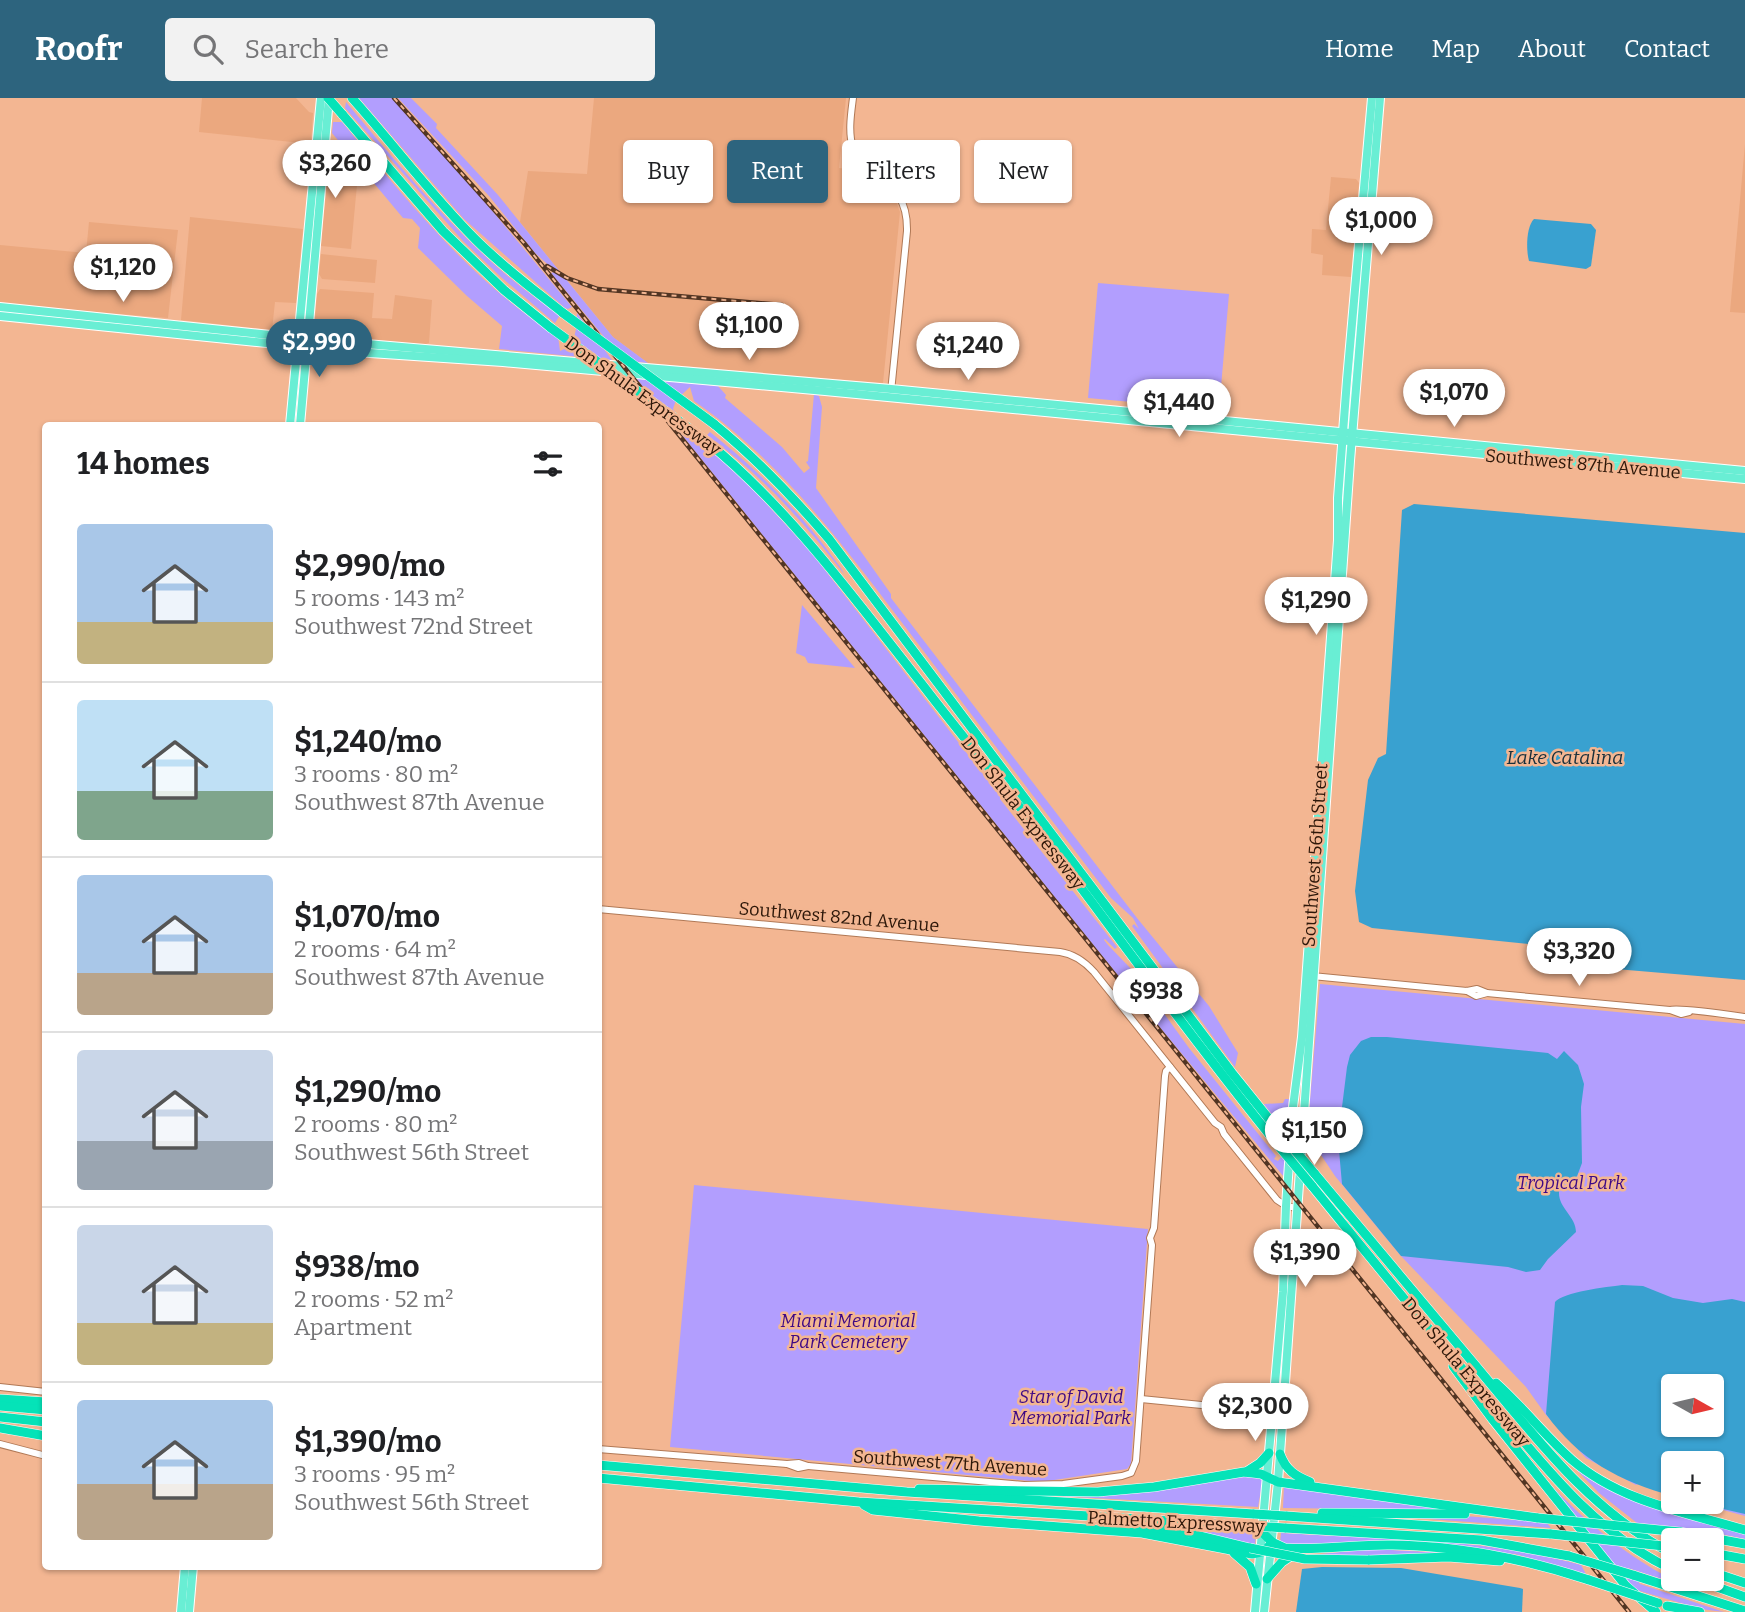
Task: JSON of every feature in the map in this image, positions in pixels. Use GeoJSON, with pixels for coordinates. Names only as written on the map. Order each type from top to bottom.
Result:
{"type":"FeatureCollection","features":[{"type":"Feature","properties":{"kind":"highway","name":"Don Shula Expressway"},"geometry":{"type":"LineString","coordinates":[[328,98],[466,255],[551,328],[735,464],[774,502],[1025,814],[1224,1079],[1450,1354],[1578,1504],[1630,1545],[1661,1563]]}},
{"type":"Feature","properties":{"kind":"highway","name":"Don Shula Expressway"},"geometry":{"type":"LineString","coordinates":[[352,98],[478,242],[514,276],[714,424],[787,489],[829,539],[1276,1129],[1518,1418],[1585,1491],[1641,1536],[1661,1547]]}},
{"type":"Feature","properties":{"kind":"highway"},"geometry":{"type":"LineString","coordinates":[[1450,1354],[1451,1364],[1523,1459],[1626,1586],[1660,1607],[1700,1612]]}},
{"type":"Feature","properties":{"kind":"highway"},"geometry":{"type":"LineString","coordinates":[[1483,1375],[1498,1385],[1572,1459],[1603,1482],[1648,1503],[1745,1530]]}},
{"type":"Feature","properties":{"kind":"highway"},"geometry":{"type":"LineString","coordinates":[[0,1399],[42,1402]]}},
{"type":"Feature","properties":{"kind":"highway"},"geometry":{"type":"LineString","coordinates":[[0,1406],[42,1410]]}},
{"type":"Feature","properties":{"kind":"highway"},"geometry":{"type":"LineString","coordinates":[[0,1417],[42,1422]]}},
{"type":"Feature","properties":{"kind":"highway"},"geometry":{"type":"LineString","coordinates":[[0,1428],[42,1435]]}},
{"type":"Feature","properties":{"kind":"highway"},"geometry":{"type":"LineString","coordinates":[[1244,1472],[1257,1466],[1269,1453]]}},
{"type":"Feature","properties":{"kind":"highway"},"geometry":{"type":"LineString","coordinates":[[1280,1454],[1293,1474],[1314,1486]]}},
{"type":"Feature","properties":{"kind":"highway","name":"Palmetto Expressway"},"geometry":{"type":"LineString","coordinates":[[602,1465],[907,1492],[1299,1516],[1551,1534],[1661,1546]]}},
{"type":"Feature","properties":{"kind":"highway"},"geometry":{"type":"LineString","coordinates":[[907,1492],[924,1487],[1051,1493],[1115,1491],[1244,1472],[1257,1473],[1278,1482],[1538,1518],[1680,1532],[1745,1544]]}},
{"type":"Feature","properties":{"kind":"highway","name":"Palmetto Expressway"},"geometry":{"type":"LineString","coordinates":[[602,1478],[859,1502],[1257,1529],[1285,1528],[1481,1540],[1569,1556],[1745,1611]]}},
{"type":"Feature","properties":{"kind":"highway"},"geometry":{"type":"LineString","coordinates":[[859,1502],[873,1510],[948,1519],[1142,1532],[1259,1554],[1272,1542]]}},
{"type":"Feature","properties":{"kind":"highway"},"geometry":{"type":"LineString","coordinates":[[1299,1516],[1314,1513],[1490,1512]]}},
{"type":"Feature","properties":{"kind":"highway"},"geometry":{"type":"LineString","coordinates":[[1119,1519],[1136,1525],[1317,1560],[1463,1558],[1554,1569]]}},
{"type":"Feature","properties":{"kind":"highway"},"geometry":{"type":"LineString","coordinates":[[1257,1529],[1272,1542],[1285,1548],[1376,1545],[1440,1547],[1503,1556],[1554,1569],[1660,1607],[1682,1612]]}},
{"type":"Feature","properties":{"kind":"highway"},"geometry":{"type":"LineString","coordinates":[[1267,1579],[1286,1559],[1311,1547]]}},
{"type":"Feature","properties":{"kind":"highway"},"geometry":{"type":"LineString","coordinates":[[1230,1550],[1247,1563],[1256,1584]]}},
{"type":"Feature","properties":{"kind":"highway"},"geometry":{"type":"LineString","coordinates":[[1724,1555],[1745,1559]]}},
{"type":"Feature","properties":{"kind":"highway"},"geometry":{"type":"LineString","coordinates":[[1724,1576],[1745,1583]]}},
{"type":"Feature","properties":{"kind":"highway"},"geometry":{"type":"LineString","coordinates":[[1724,1589],[1745,1597]]}},
{"type":"Feature","properties":{"kind":"main road"},"geometry":{"type":"LineString","coordinates":[[300,422],[308,343],[321,98]]}},
{"type":"Feature","properties":{"kind":"main road"},"geometry":{"type":"LineString","coordinates":[[320,148],[328,98]]}},
{"type":"Feature","properties":{"kind":"main road","name":"Southwest 56th Street"},"geometry":{"type":"LineString","coordinates":[[1255,1612],[1259,1554],[1257,1529],[1277,1412],[1297,1208],[1310,976],[1372,98]]}},
{"type":"Feature","properties":{"kind":"main road","name":"Southwest 56th Street"},"geometry":{"type":"LineString","coordinates":[[1347,436],[1380,98]]}},
{"type":"Feature","properties":{"kind":"main road"},"geometry":{"type":"LineString","coordinates":[[290,422],[298,342],[310,266]]}},
{"type":"Feature","properties":{"kind":"main road","name":"Southwest 87th Avenue"},"geometry":{"type":"LineString","coordinates":[[0,307],[90,324],[144,325],[226,333],[451,360],[564,364],[1347,436],[1425,440],[1673,472],[1745,471]]}},
{"type":"Feature","properties":{"kind":"main road","name":"Southwest 87th Avenue"},"geometry":{"type":"LineString","coordinates":[[0,316],[100,317],[144,325]]}},
{"type":"Feature","properties":{"kind":"main road"},"geometry":{"type":"LineString","coordinates":[[90,324],[100,317]]}},
{"type":"Feature","properties":{"kind":"main road","name":"Southwest 87th Avenue"},"geometry":{"type":"LineString","coordinates":[[308,343],[496,354],[564,364]]}},
{"type":"Feature","properties":{"kind":"main road"},"geometry":{"type":"LineString","coordinates":[[496,354],[503,362]]}},
{"type":"Feature","properties":{"kind":"main road","name":"Southwest 87th Avenue"},"geometry":{"type":"LineString","coordinates":[[1347,436],[1415,447],[1745,479]]}},
{"type":"Feature","properties":{"kind":"main road"},"geometry":{"type":"LineString","coordinates":[[1415,447],[1425,440]]}},
{"type":"Feature","properties":{"kind":"main road","name":"Southwest 56th Street"},"geometry":{"type":"LineString","coordinates":[[1264,1612],[1280,1454],[1277,1412],[1293,1107],[1310,976]]}},
{"type":"Feature","properties":{"kind":"main road"},"geometry":{"type":"LineString","coordinates":[[181,1612],[185,1570]]}},
{"type":"Feature","properties":{"kind":"main road"},"geometry":{"type":"LineString","coordinates":[[189,1612],[193,1570]]}},
{"type":"Feature","properties":{"kind":"street"},"geometry":{"type":"LineString","coordinates":[[853,98],[850,132],[855,153],[862,165],[896,191],[904,204],[906,215],[891,393]]}},
{"type":"Feature","properties":{"kind":"street","name":"Southwest 82nd Avenue"},"geometry":{"type":"LineString","coordinates":[[602,909],[1060,952],[1076,957],[1091,968],[1170,1067]]}},
{"type":"Feature","properties":{"kind":"street"},"geometry":{"type":"LineString","coordinates":[[1310,976],[1467,991],[1475,989],[1487,993],[1670,1010],[1681,1014],[1689,1012],[1745,1017]]}},
{"type":"Feature","properties":{"kind":"street"},"geometry":{"type":"LineString","coordinates":[[1277,1412],[1141,1399],[1152,1245],[1156,1236],[1154,1228],[1165,1076],[1170,1067],[1215,1123],[1222,1127],[1224,1134],[1277,1200],[1286,1206],[1297,1208]]}},
{"type":"Feature","properties":{"kind":"street"},"geometry":{"type":"LineString","coordinates":[[0,1387],[42,1392]]}},
{"type":"Feature","properties":{"kind":"street","name":"Southwest 77th Avenue"},"geometry":{"type":"LineString","coordinates":[[602,1447],[787,1464],[799,1468],[808,1466],[1016,1485],[1063,1484],[1131,1473],[1136,1464],[1141,1399]]}},
{"type":"Feature","properties":{"kind":"street"},"geometry":{"type":"LineString","coordinates":[[0,1444],[42,1455]]}},
{"type":"Feature","properties":{"kind":"shaded area"},"geometry":{"type":"Polygon","coordinates":[[[202,98],[296,98],[313,113],[311,144],[199,132],[202,98]]]}},
{"type":"Feature","properties":{"kind":"shaded area"},"geometry":{"type":"Polygon","coordinates":[[[594,98],[846,98],[839,168],[842,168],[842,203],[897,203],[900,212],[883,383],[648,363],[613,337],[567,280],[568,276],[561,273],[520,222],[528,171],[587,174],[594,98]]]}},
{"type":"Feature","properties":{"kind":"shaded area"},"geometry":{"type":"Polygon","coordinates":[[[1745,144],[1745,313],[1730,312],[1745,144]]]}},
{"type":"Feature","properties":{"kind":"shaded area"},"geometry":{"type":"Polygon","coordinates":[[[328,172],[358,174],[351,249],[321,246],[328,172]]]}},
{"type":"Feature","properties":{"kind":"shaded area"},"geometry":{"type":"Polygon","coordinates":[[[1331,177],[1356,179],[1359,183],[1351,277],[1322,275],[1323,255],[1311,253],[1312,229],[1326,230],[1331,177]]]}},
{"type":"Feature","properties":{"kind":"shaded area"},"geometry":{"type":"Polygon","coordinates":[[[190,217],[303,229],[296,303],[275,302],[272,330],[181,320],[190,217]]]}},
{"type":"Feature","properties":{"kind":"shaded area"},"geometry":{"type":"Polygon","coordinates":[[[89,222],[178,230],[168,318],[0,304],[0,245],[86,253],[89,222]]]}},
{"type":"Feature","properties":{"kind":"shaded area"},"geometry":{"type":"Polygon","coordinates":[[[321,254],[377,260],[375,283],[322,279],[319,274],[321,254]]]}},
{"type":"Feature","properties":{"kind":"shaded area"},"geometry":{"type":"Polygon","coordinates":[[[320,289],[374,293],[372,318],[392,319],[395,295],[432,300],[429,343],[423,345],[316,335],[314,329],[317,294],[320,289]]]}},
{"type":"Feature","properties":{"kind":"green space"},"geometry":{"type":"Polygon","coordinates":[[[359,98],[392,98],[466,179],[572,307],[565,308],[464,219],[359,98]]]}},
{"type":"Feature","properties":{"kind":"green space"},"geometry":{"type":"Polygon","coordinates":[[[398,98],[411,98],[437,124],[436,128],[498,195],[561,273],[535,253],[489,196],[398,98]]]}},
{"type":"Feature","properties":{"kind":"green space"},"geometry":{"type":"Polygon","coordinates":[[[346,102],[420,189],[472,244],[529,293],[560,315],[555,323],[463,241],[345,108],[346,102]]]}},
{"type":"Feature","properties":{"kind":"green space"},"geometry":{"type":"Polygon","coordinates":[[[333,122],[342,122],[416,210],[469,265],[527,315],[558,336],[560,351],[572,340],[576,330],[577,313],[612,360],[499,349],[502,326],[418,248],[420,228],[412,219],[403,218],[332,133],[333,122]]]}},
{"type":"Feature","properties":{"kind":"green space"},"geometry":{"type":"Polygon","coordinates":[[[551,273],[565,278],[613,337],[648,363],[624,361],[551,273]]]}},
{"type":"Feature","properties":{"kind":"green space"},"geometry":{"type":"Polygon","coordinates":[[[1098,283],[1229,294],[1219,410],[1088,398],[1098,283]]]}},
{"type":"Feature","properties":{"kind":"green space"},"geometry":{"type":"Polygon","coordinates":[[[636,378],[718,386],[726,395],[725,398],[782,447],[804,473],[810,468],[806,462],[814,394],[819,396],[822,407],[816,488],[891,594],[891,598],[1137,918],[1209,1006],[1238,1053],[1235,1067],[1132,926],[1134,924],[1139,929],[1133,918],[1111,898],[868,578],[816,514],[760,454],[694,401],[690,387],[676,400],[673,409],[698,443],[703,443],[751,487],[811,552],[1117,947],[1115,949],[1104,940],[1134,972],[1189,1048],[1278,1161],[1283,1155],[1286,1121],[1276,1120],[1264,1104],[1283,1103],[1285,1099],[1289,1099],[1284,1177],[1158,1025],[636,378]]]}},
{"type":"Feature","properties":{"kind":"green space"},"geometry":{"type":"Polygon","coordinates":[[[710,432],[742,458],[786,501],[844,574],[780,500],[745,466],[707,435],[710,432]]]}},
{"type":"Feature","properties":{"kind":"green space"},"geometry":{"type":"Polygon","coordinates":[[[802,605],[855,668],[808,663],[805,657],[796,653],[802,605]]]}},
{"type":"Feature","properties":{"kind":"green space","name":"Tropical Park"},"geometry":{"type":"Polygon","coordinates":[[[1320,984],[1745,1024],[1745,1516],[1724,1510],[1724,1451],[1661,1451],[1661,1470],[1636,1485],[1586,1458],[1546,1415],[1526,1387],[1401,1256],[1335,1176],[1307,1134],[1320,984]]]}},
{"type":"Feature","properties":{"kind":"green space","name":"Miami Memorial Park Cemetery"},"geometry":{"type":"Polygon","coordinates":[[[694,1185],[1148,1229],[1131,1464],[1127,1469],[1041,1482],[670,1447],[694,1185]]]}},
{"type":"Feature","properties":{"kind":"green space"},"geometry":{"type":"Polygon","coordinates":[[[1565,1458],[1595,1479],[1661,1503],[1661,1514],[1690,1514],[1745,1534],[1745,1539],[1724,1535],[1724,1528],[1683,1528],[1637,1523],[1599,1493],[1565,1458]]]}},
{"type":"Feature","properties":{"kind":"green space"},"geometry":{"type":"Polygon","coordinates":[[[1534,1467],[1594,1527],[1661,1573],[1661,1579],[1628,1568],[1640,1584],[1724,1612],[1701,1609],[1633,1589],[1534,1467]]]}},
{"type":"Feature","properties":{"kind":"green space"},"geometry":{"type":"Polygon","coordinates":[[[1252,1476],[1263,1479],[1258,1507],[1057,1496],[1252,1476]]]}},
{"type":"Feature","properties":{"kind":"green space"},"geometry":{"type":"Polygon","coordinates":[[[1284,1486],[1441,1508],[1441,1510],[1283,1508],[1284,1486]]]}},
{"type":"Feature","properties":{"kind":"green space"},"geometry":{"type":"Polygon","coordinates":[[[1388,1516],[1465,1516],[1546,1522],[1551,1528],[1388,1516]]]}},
{"type":"Feature","properties":{"kind":"green space"},"geometry":{"type":"Polygon","coordinates":[[[1195,1532],[1256,1532],[1255,1546],[1195,1532]]]}},
{"type":"Feature","properties":{"kind":"green space"},"geometry":{"type":"Polygon","coordinates":[[[1281,1533],[1432,1541],[1507,1549],[1581,1565],[1586,1574],[1515,1554],[1352,1542],[1290,1546],[1280,1543],[1281,1533]]]}},
{"type":"Feature","properties":{"kind":"green space"},"geometry":{"type":"Polygon","coordinates":[[[1372,1549],[1464,1554],[1335,1558],[1301,1556],[1372,1549]]]}},
{"type":"Feature","properties":{"kind":"water"},"geometry":{"type":"Polygon","coordinates":[[[1534,219],[1591,224],[1596,230],[1591,266],[1586,269],[1529,261],[1527,239],[1534,219]]]}},
{"type":"Feature","properties":{"kind":"water","name":"Lake Catalina"},"geometry":{"type":"Polygon","coordinates":[[[1414,504],[1745,533],[1745,980],[1604,968],[1569,948],[1372,928],[1359,922],[1355,891],[1368,780],[1378,758],[1386,754],[1402,510],[1414,504]]]}},
{"type":"Feature","properties":{"kind":"water"},"geometry":{"type":"Polygon","coordinates":[[[1371,1037],[1548,1053],[1557,1059],[1564,1051],[1578,1065],[1584,1084],[1581,1107],[1582,1163],[1576,1179],[1560,1186],[1559,1193],[1576,1232],[1540,1270],[1526,1272],[1508,1267],[1401,1256],[1342,1184],[1338,1139],[1347,1067],[1350,1055],[1361,1041],[1371,1037]]]}},
{"type":"Feature","properties":{"kind":"water"},"geometry":{"type":"Polygon","coordinates":[[[1622,1285],[1643,1286],[1673,1298],[1703,1303],[1732,1299],[1745,1302],[1745,1514],[1724,1509],[1724,1451],[1661,1451],[1661,1492],[1635,1484],[1602,1467],[1572,1444],[1546,1414],[1555,1302],[1560,1298],[1622,1285]]]}},
{"type":"Feature","properties":{"kind":"water"},"geometry":{"type":"Polygon","coordinates":[[[1401,1568],[1520,1588],[1523,1589],[1522,1612],[1296,1612],[1302,1569],[1401,1568]]]}},
{"type":"Feature","properties":{"kind":"railway"},"geometry":{"type":"LineString","coordinates":[[394,98],[524,243],[1629,1612]]}},
{"type":"Feature","properties":{"kind":"railway"},"geometry":{"type":"LineString","coordinates":[[547,266],[567,278],[598,289],[782,305]]}},
{"type":"Feature","properties":{"kind":"park label","name":"Star of David Memorial Park"},"geometry":{"type":"Point","coordinates":[1071,1407]}}]}
